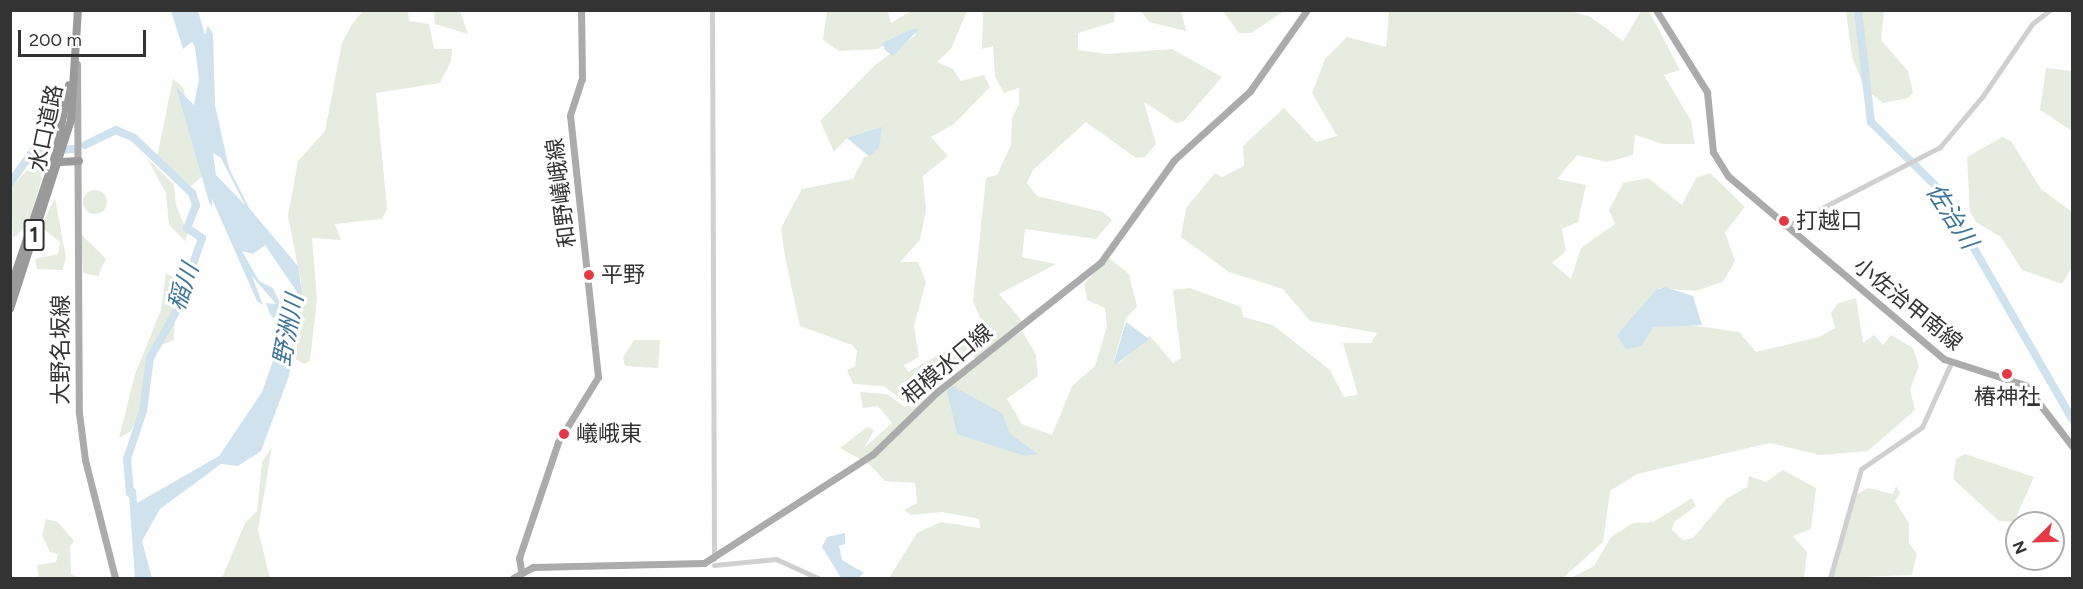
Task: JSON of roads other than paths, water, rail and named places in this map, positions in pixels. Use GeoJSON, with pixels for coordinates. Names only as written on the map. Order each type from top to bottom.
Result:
{"type":"FeatureCollection","features":[{"type":"Feature","properties":{"kind":"highway","name":"水口道路"},"geometry":{"type":"LineString","coordinates":[[62,144],[73,102],[78,13]]}},
{"type":"Feature","properties":{"kind":"highway","name":"水口道路"},"geometry":{"type":"LineString","coordinates":[[10,309],[60,156],[78,13]]}},
{"type":"Feature","properties":{"kind":"highway","name":"水口道路"},"geometry":{"type":"LineString","coordinates":[[10,289],[60,156]]}},
{"type":"Feature","properties":{"kind":"highway"},"geometry":{"type":"LineString","coordinates":[[60,156],[79,161]]}},
{"type":"Feature","properties":{"kind":"main road","name":"和野嶬峨線"},"geometry":{"type":"LineString","coordinates":[[521,570],[519,558],[558,442],[598,377],[570,115],[582,79],[581,10]]}},
{"type":"Feature","properties":{"kind":"main road","name":"相模水口線"},"geometry":{"type":"LineString","coordinates":[[521,570],[677,567],[714,562],[873,454],[937,392],[1091,271],[1173,160],[1250,91],[1307,10]]}},
{"type":"Feature","properties":{"kind":"main road","name":"小佐治甲南線"},"geometry":{"type":"LineString","coordinates":[[1656,10],[1707,92],[1717,163],[1787,226],[1950,363],[2025,385],[2073,446]]}},
{"type":"Feature","properties":{"kind":"main road","name":"大野名坂線"},"geometry":{"type":"LineString","coordinates":[[77,55],[79,413],[85,460],[115,579]]}},
{"type":"Feature","properties":{"kind":"main road"},"geometry":{"type":"LineString","coordinates":[[69,87],[79,117]]}},
{"type":"Feature","properties":{"kind":"main road"},"geometry":{"type":"LineString","coordinates":[[513,579],[521,570]]}},
{"type":"Feature","properties":{"kind":"street"},"geometry":{"type":"LineString","coordinates":[[712,10],[714,562],[776,559],[818,579]]}},
{"type":"Feature","properties":{"kind":"street"},"geometry":{"type":"LineString","coordinates":[[1787,226],[1914,160],[1949,139],[2032,24],[2050,10]]}},
{"type":"Feature","properties":{"kind":"street"},"geometry":{"type":"LineString","coordinates":[[1830,579],[1861,469],[1922,427],[1950,363]]}},
{"type":"Feature","properties":{"kind":"water","name":"野洲川"},"geometry":{"type":"Polygon","coordinates":[[[171,11],[198,11],[205,35],[208,26],[213,34],[215,105],[229,168],[249,208],[298,266],[302,293],[289,376],[261,451],[238,466],[221,464],[160,509],[142,541],[152,578],[135,578],[128,482],[136,490],[137,503],[219,456],[262,392],[285,326],[279,312],[273,318],[270,314],[266,303],[276,304],[252,276],[263,305],[257,301],[212,199],[212,207],[209,202],[176,87],[194,105],[199,79],[195,47],[192,42],[183,49],[171,11]],[[213,153],[216,175],[245,205],[221,158],[213,153]],[[265,245],[253,254],[242,251],[259,281],[273,288],[288,320],[297,292],[265,245]]]}},
{"type":"Feature","properties":{"kind":"water"},"geometry":{"type":"Polygon","coordinates":[[[912,29],[919,29],[893,56],[885,50],[883,43],[912,29]]]}},
{"type":"Feature","properties":{"kind":"water"},"geometry":{"type":"Polygon","coordinates":[[[882,127],[879,148],[869,156],[847,138],[882,127]]]}},
{"type":"Feature","properties":{"kind":"water"},"geometry":{"type":"Polygon","coordinates":[[[1665,287],[1693,296],[1702,325],[1653,327],[1642,346],[1626,349],[1617,335],[1656,290],[1665,287]]]}},
{"type":"Feature","properties":{"kind":"water"},"geometry":{"type":"Polygon","coordinates":[[[1126,322],[1149,339],[1115,365],[1114,362],[1126,322]]]}},
{"type":"Feature","properties":{"kind":"water"},"geometry":{"type":"Polygon","coordinates":[[[952,386],[1002,413],[1010,434],[1038,454],[1025,456],[957,434],[947,390],[952,386]]]}},
{"type":"Feature","properties":{"kind":"water"},"geometry":{"type":"Polygon","coordinates":[[[845,533],[845,544],[839,546],[842,560],[864,573],[858,578],[841,578],[822,547],[827,537],[845,533]]]}},
{"type":"Feature","properties":{"kind":"waterway","name":"佐治川"},"geometry":{"type":"LineString","coordinates":[[1858,10],[1871,122],[1941,191],[2072,419]]}},
{"type":"Feature","properties":{"kind":"waterway","name":"稲川"},"geometry":{"type":"LineString","coordinates":[[85,145],[116,130],[134,138],[192,193],[196,205],[187,228],[202,238],[177,310],[150,358],[143,411],[127,459],[130,493]]}},
{"type":"Feature","properties":{"kind":"waterway","name":"稲川"},"geometry":{"type":"LineString","coordinates":[[10,183],[33,151],[74,149]]}},
{"type":"Feature","properties":{"kind":"place","name":"打越口"},"geometry":{"type":"Point","coordinates":[1784,221]}},
{"type":"Feature","properties":{"kind":"place","name":"平野"},"geometry":{"type":"Point","coordinates":[589,275]}},
{"type":"Feature","properties":{"kind":"place","name":"椿神社"},"geometry":{"type":"Point","coordinates":[2007,374]}},
{"type":"Feature","properties":{"kind":"place","name":"嶬峨東"},"geometry":{"type":"Point","coordinates":[564,434]}}]}
